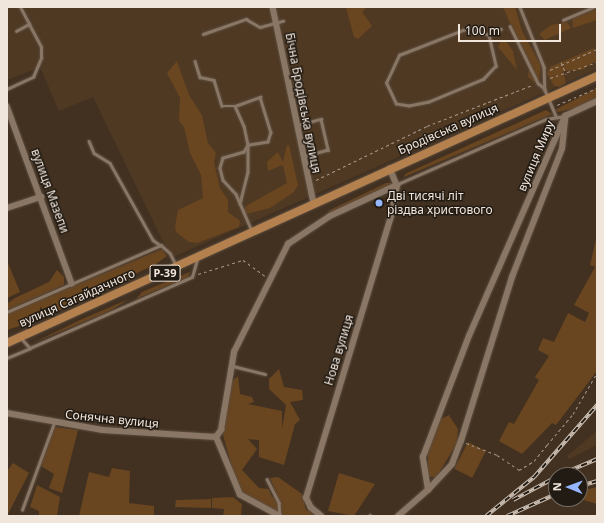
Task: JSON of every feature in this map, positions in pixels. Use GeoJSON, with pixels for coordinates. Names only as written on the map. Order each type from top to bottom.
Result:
{"type":"FeatureCollection","features":[{"type":"Feature","properties":{"kind":"main road","name":"Бродівська вулиця"},"geometry":{"type":"LineString","coordinates":[[311,204],[390,167],[597,76]]}},
{"type":"Feature","properties":{"kind":"main road","name":"вулиця Сагайдачного"},"geometry":{"type":"LineString","coordinates":[[7,343],[177,268],[311,204]]}},
{"type":"Feature","properties":{"kind":"street","name":"Бічна Бродівська вулиця"},"geometry":{"type":"LineString","coordinates":[[273,7],[311,204]]}},
{"type":"Feature","properties":{"kind":"street"},"geometry":{"type":"LineString","coordinates":[[565,116],[597,101]]}},
{"type":"Feature","properties":{"kind":"street","name":"вулиця Мазепи"},"geometry":{"type":"LineString","coordinates":[[7,106],[72,284]]}},
{"type":"Feature","properties":{"kind":"street","name":"вулиця Миру"},"geometry":{"type":"LineString","coordinates":[[398,516],[428,490],[452,464],[461,441],[512,277],[559,156],[565,116]]}},
{"type":"Feature","properties":{"kind":"street","name":"вулиця Миру"},"geometry":{"type":"LineString","coordinates":[[428,490],[423,457],[469,336],[565,116]]}},
{"type":"Feature","properties":{"kind":"street"},"geometry":{"type":"LineString","coordinates":[[280,516],[240,495],[216,437],[220,430],[234,352],[280,254],[300,235],[330,216],[397,185],[390,167]]}},
{"type":"Feature","properties":{"kind":"street","name":"Нова вулиця"},"geometry":{"type":"LineString","coordinates":[[321,516],[311,508],[306,498],[392,214],[397,185]]}},
{"type":"Feature","properties":{"kind":"street"},"geometry":{"type":"LineString","coordinates":[[7,208],[41,197]]}},
{"type":"Feature","properties":{"kind":"street","name":"Сонячна вулиця"},"geometry":{"type":"LineString","coordinates":[[7,413],[54,423],[195,438],[216,437]]}},
{"type":"Feature","properties":{"kind":"lane"},"geometry":{"type":"LineString","coordinates":[[7,89],[33,77],[41,58],[41,46],[20,7]]}},
{"type":"Feature","properties":{"kind":"lane"},"geometry":{"type":"LineString","coordinates":[[520,7],[544,73],[545,90],[556,116]]}},
{"type":"Feature","properties":{"kind":"lane"},"geometry":{"type":"LineString","coordinates":[[563,20],[593,7]]}},
{"type":"Feature","properties":{"kind":"lane"},"geometry":{"type":"LineString","coordinates":[[203,34],[246,19],[260,26],[276,24],[283,21]]}},
{"type":"Feature","properties":{"kind":"lane"},"geometry":{"type":"LineString","coordinates":[[16,31],[29,24]]}},
{"type":"Feature","properties":{"kind":"lane"},"geometry":{"type":"LineString","coordinates":[[510,26],[538,83],[545,90]]}},
{"type":"Feature","properties":{"kind":"lane"},"geometry":{"type":"LineString","coordinates":[[489,35],[496,66],[484,79],[429,102],[409,106],[396,104],[386,83],[399,56],[468,28],[489,35],[501,29]]}},
{"type":"Feature","properties":{"kind":"lane"},"geometry":{"type":"LineString","coordinates":[[195,62],[200,77],[214,80],[222,106],[235,106],[260,97],[271,132],[268,142],[248,145]]}},
{"type":"Feature","properties":{"kind":"lane"},"geometry":{"type":"LineString","coordinates":[[235,106],[248,145],[248,172],[240,205]]}},
{"type":"Feature","properties":{"kind":"lane"},"geometry":{"type":"LineString","coordinates":[[397,185],[556,116],[565,116]]}},
{"type":"Feature","properties":{"kind":"lane"},"geometry":{"type":"LineString","coordinates":[[296,126],[320,119],[328,150],[302,158]]}},
{"type":"Feature","properties":{"kind":"lane"},"geometry":{"type":"LineString","coordinates":[[89,141],[94,153],[110,163],[154,240],[170,253],[177,268]]}},
{"type":"Feature","properties":{"kind":"lane"},"geometry":{"type":"LineString","coordinates":[[248,145],[244,152],[223,158],[220,168],[223,180],[240,205],[252,232]]}},
{"type":"Feature","properties":{"kind":"lane"},"geometry":{"type":"LineString","coordinates":[[7,312],[161,245]]}},
{"type":"Feature","properties":{"kind":"lane"},"geometry":{"type":"LineString","coordinates":[[7,358],[192,277],[197,258]]}},
{"type":"Feature","properties":{"kind":"lane"},"geometry":{"type":"LineString","coordinates":[[20,337],[30,348]]}},
{"type":"Feature","properties":{"kind":"lane"},"geometry":{"type":"LineString","coordinates":[[231,366],[265,374]]}},
{"type":"Feature","properties":{"kind":"lane"},"geometry":{"type":"LineString","coordinates":[[22,510],[54,423]]}},
{"type":"Feature","properties":{"kind":"lane"},"geometry":{"type":"LineString","coordinates":[[267,479],[279,503],[280,516]]}},
{"type":"Feature","properties":{"kind":"path"},"geometry":{"type":"LineString","coordinates":[[544,73],[597,49]]}},
{"type":"Feature","properties":{"kind":"path"},"geometry":{"type":"LineString","coordinates":[[561,62],[566,74]]}},
{"type":"Feature","properties":{"kind":"path"},"geometry":{"type":"LineString","coordinates":[[545,80],[597,62]]}},
{"type":"Feature","properties":{"kind":"path"},"geometry":{"type":"LineString","coordinates":[[308,184],[427,126],[538,83]]}},
{"type":"Feature","properties":{"kind":"path"},"geometry":{"type":"LineString","coordinates":[[552,108],[597,88]]}},
{"type":"Feature","properties":{"kind":"path"},"geometry":{"type":"LineString","coordinates":[[192,277],[243,260],[269,279]]}},
{"type":"Feature","properties":{"kind":"path"},"geometry":{"type":"LineString","coordinates":[[461,441],[498,455],[519,470],[534,461],[572,414],[597,373]]}},
{"type":"Feature","properties":{"kind":"shaded area"},"geometry":{"type":"Polygon","coordinates":[[[7,7],[597,7],[597,69],[171,258],[93,97],[59,111],[40,67],[7,80],[7,7]]]}},
{"type":"Feature","properties":{"kind":"shaded area"},"geometry":{"type":"Polygon","coordinates":[[[346,7],[366,8],[362,12],[372,26],[358,39],[354,37],[346,7]]]}},
{"type":"Feature","properties":{"kind":"shaded area"},"geometry":{"type":"Polygon","coordinates":[[[503,7],[515,7],[522,31],[541,66],[539,80],[534,82],[528,77],[529,68],[503,7]]]}},
{"type":"Feature","properties":{"kind":"shaded area"},"geometry":{"type":"Polygon","coordinates":[[[597,9],[597,20],[573,28],[572,19],[597,9]]]}},
{"type":"Feature","properties":{"kind":"shaded area"},"geometry":{"type":"Polygon","coordinates":[[[567,22],[571,28],[545,40],[539,34],[551,25],[567,22]]]}},
{"type":"Feature","properties":{"kind":"shaded area"},"geometry":{"type":"Polygon","coordinates":[[[501,41],[506,41],[513,51],[517,70],[498,47],[501,41]]]}},
{"type":"Feature","properties":{"kind":"shaded area"},"geometry":{"type":"Polygon","coordinates":[[[594,48],[597,60],[582,70],[563,71],[566,83],[560,87],[554,86],[547,73],[550,67],[594,48]]]}},
{"type":"Feature","properties":{"kind":"shaded area"},"geometry":{"type":"Polygon","coordinates":[[[177,61],[189,95],[202,115],[208,143],[216,153],[214,162],[220,188],[228,200],[228,212],[240,221],[239,227],[197,243],[189,242],[176,232],[175,227],[178,210],[203,198],[201,175],[190,153],[184,127],[179,121],[180,98],[167,73],[177,61]]]}},
{"type":"Feature","properties":{"kind":"shaded area"},"geometry":{"type":"Polygon","coordinates":[[[597,88],[597,98],[583,106],[558,112],[555,110],[597,88]]]}},
{"type":"Feature","properties":{"kind":"shaded area"},"geometry":{"type":"Polygon","coordinates":[[[546,110],[552,114],[404,177],[405,174],[546,110]]]}},
{"type":"Feature","properties":{"kind":"shaded area"},"geometry":{"type":"Polygon","coordinates":[[[287,145],[289,145],[298,185],[294,192],[270,208],[242,215],[246,206],[287,183],[283,165],[268,171],[267,162],[278,152],[283,162],[287,145]]]}},
{"type":"Feature","properties":{"kind":"shaded area"},"geometry":{"type":"Polygon","coordinates":[[[386,183],[393,183],[333,212],[328,211],[386,183]]]}},
{"type":"Feature","properties":{"kind":"shaded area"},"geometry":{"type":"Polygon","coordinates":[[[597,235],[597,371],[556,425],[552,423],[522,454],[499,441],[509,422],[514,424],[539,380],[535,377],[549,356],[538,350],[543,338],[554,342],[568,313],[585,322],[589,313],[574,305],[595,267],[590,265],[597,235]]]}},
{"type":"Feature","properties":{"kind":"shaded area"},"geometry":{"type":"Polygon","coordinates":[[[162,249],[167,256],[156,264],[43,318],[7,330],[7,314],[162,249]]]}},
{"type":"Feature","properties":{"kind":"shaded area"},"geometry":{"type":"Polygon","coordinates":[[[8,263],[20,292],[7,298],[7,264],[8,263]]]}},
{"type":"Feature","properties":{"kind":"shaded area"},"geometry":{"type":"Polygon","coordinates":[[[57,270],[64,277],[64,285],[7,310],[7,304],[15,298],[49,282],[57,270]]]}},
{"type":"Feature","properties":{"kind":"shaded area"},"geometry":{"type":"Polygon","coordinates":[[[190,272],[188,277],[136,299],[142,292],[190,272]]]}},
{"type":"Feature","properties":{"kind":"shaded area"},"geometry":{"type":"Polygon","coordinates":[[[129,299],[110,311],[33,343],[80,320],[129,299]]]}},
{"type":"Feature","properties":{"kind":"shaded area"},"geometry":{"type":"Polygon","coordinates":[[[279,369],[284,387],[302,390],[303,400],[290,402],[300,420],[295,424],[284,465],[259,457],[259,440],[248,439],[257,449],[242,470],[259,488],[269,489],[272,497],[277,495],[270,478],[278,477],[302,494],[306,510],[331,516],[280,516],[275,510],[242,494],[238,488],[223,435],[228,385],[238,376],[240,394],[252,397],[254,402],[248,404],[282,411],[282,429],[286,405],[269,389],[269,379],[279,369]]]}},
{"type":"Feature","properties":{"kind":"shaded area"},"geometry":{"type":"Polygon","coordinates":[[[449,415],[458,429],[457,443],[435,478],[428,476],[428,449],[436,432],[436,421],[449,415]]]}},
{"type":"Feature","properties":{"kind":"shaded area"},"geometry":{"type":"Polygon","coordinates":[[[55,427],[78,430],[62,493],[49,488],[54,474],[41,466],[55,427]]]}},
{"type":"Feature","properties":{"kind":"shaded area"},"geometry":{"type":"Polygon","coordinates":[[[597,431],[597,445],[569,459],[567,456],[597,431]]]}},
{"type":"Feature","properties":{"kind":"shaded area"},"geometry":{"type":"Polygon","coordinates":[[[468,442],[486,451],[472,478],[454,469],[468,442]]]}},
{"type":"Feature","properties":{"kind":"shaded area"},"geometry":{"type":"Polygon","coordinates":[[[13,463],[29,473],[7,516],[7,471],[13,463]]]}},
{"type":"Feature","properties":{"kind":"shaded area"},"geometry":{"type":"Polygon","coordinates":[[[112,468],[130,471],[129,503],[154,506],[154,516],[79,516],[89,472],[109,477],[112,468]]]}},
{"type":"Feature","properties":{"kind":"shaded area"},"geometry":{"type":"Polygon","coordinates":[[[339,473],[375,484],[354,516],[328,511],[339,473]]]}},
{"type":"Feature","properties":{"kind":"shaded area"},"geometry":{"type":"Polygon","coordinates":[[[37,485],[60,497],[57,516],[39,516],[39,511],[30,507],[37,485]]]}},
{"type":"Feature","properties":{"kind":"shaded area"},"geometry":{"type":"Polygon","coordinates":[[[597,487],[597,504],[588,501],[588,489],[597,487]]]}},
{"type":"Feature","properties":{"kind":"shaded area"},"geometry":{"type":"Polygon","coordinates":[[[233,497],[242,504],[241,516],[223,516],[224,509],[212,508],[212,498],[233,497]]]}},
{"type":"Feature","properties":{"kind":"shaded area"},"geometry":{"type":"Polygon","coordinates":[[[211,499],[211,508],[175,507],[176,500],[211,499]]]}},
{"type":"Feature","properties":{"kind":"railway"},"geometry":{"type":"LineString","coordinates":[[486,516],[534,477],[597,405]]}},
{"type":"Feature","properties":{"kind":"railway"},"geometry":{"type":"LineString","coordinates":[[578,467],[597,459]]}},
{"type":"Feature","properties":{"kind":"railway"},"geometry":{"type":"LineString","coordinates":[[513,500],[548,481]]}},
{"type":"Feature","properties":{"kind":"railway"},"geometry":{"type":"LineString","coordinates":[[588,484],[597,481]]}},
{"type":"Feature","properties":{"kind":"railway"},"geometry":{"type":"LineString","coordinates":[[507,516],[548,498]]}},
{"type":"Feature","properties":{"kind":"place","name":"Дві тисячі літ різдва христового"},"geometry":{"type":"Point","coordinates":[379,203]}}]}
